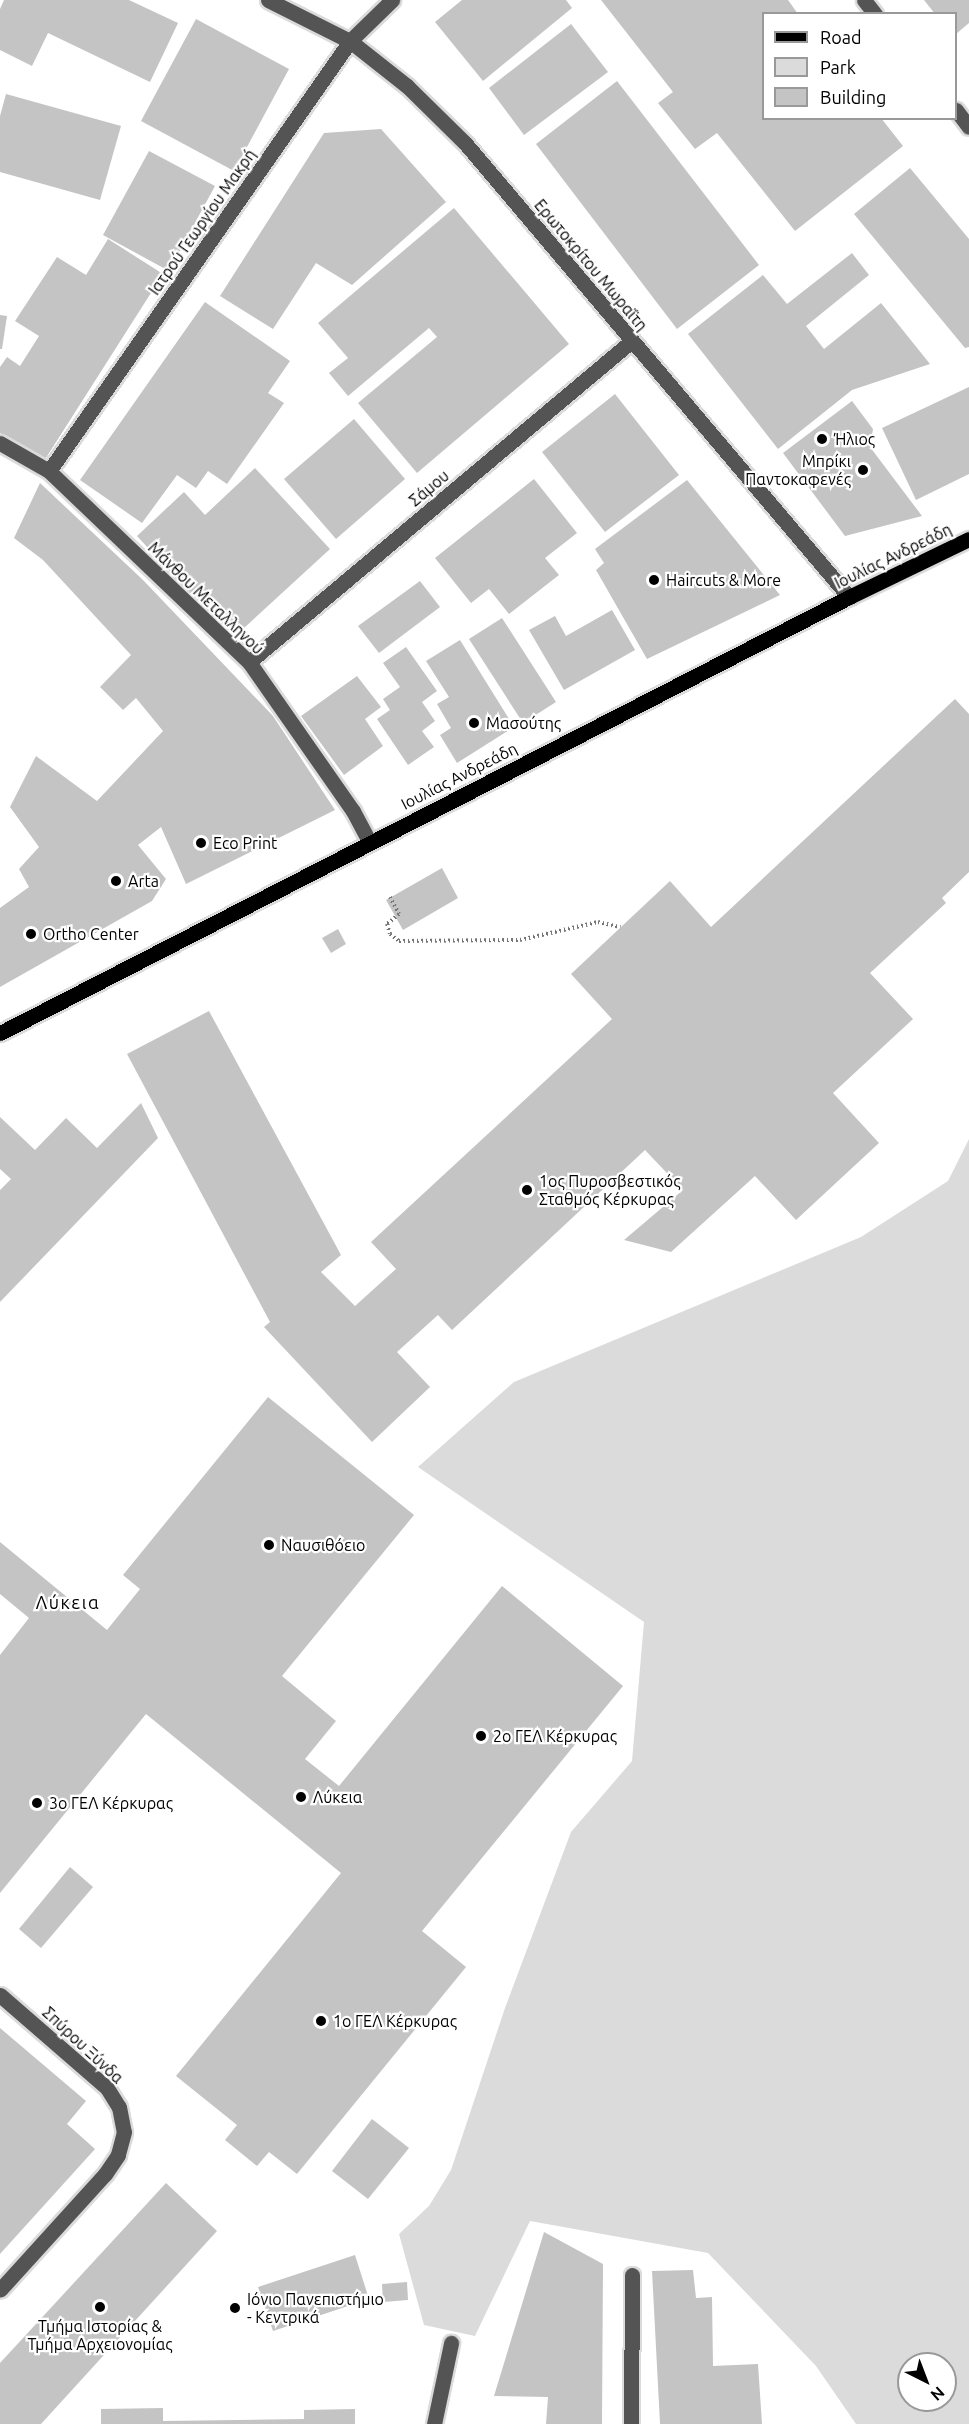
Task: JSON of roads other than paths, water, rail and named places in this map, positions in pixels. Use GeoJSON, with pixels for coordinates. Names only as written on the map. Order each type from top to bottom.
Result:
{"type":"FeatureCollection","features":[{"type":"Feature","properties":{"kind":"main road","name":"Ιουλίας Ανδρεάδη"},"geometry":{"type":"LineString","coordinates":[[0,1033],[849,597],[969,539]]}},
{"type":"Feature","properties":{"kind":"street","name":"Ερωτοκρίτου Μωραΐτη"},"geometry":{"type":"LineString","coordinates":[[268,0],[350,41],[407,86],[465,143],[849,597]]}},
{"type":"Feature","properties":{"kind":"street","name":"Ιατρού Γεωργίου Μακρή"},"geometry":{"type":"LineString","coordinates":[[49,471],[350,41],[392,0]]}},
{"type":"Feature","properties":{"kind":"street"},"geometry":{"type":"LineString","coordinates":[[864,0],[873,12]]}},
{"type":"Feature","properties":{"kind":"street"},"geometry":{"type":"LineString","coordinates":[[957,111],[969,127]]}},
{"type":"Feature","properties":{"kind":"street","name":"Σάμου"},"geometry":{"type":"LineString","coordinates":[[249,662],[632,341]]}},
{"type":"Feature","properties":{"kind":"street","name":"Μάνθου Μεταλληνού"},"geometry":{"type":"LineString","coordinates":[[0,443],[49,471],[249,662],[353,811],[369,843]]}},
{"type":"Feature","properties":{"kind":"street","name":"Σπύρου Ξύνδα"},"geometry":{"type":"LineString","coordinates":[[0,1995],[106,2088],[119,2107],[124,2132],[118,2155],[105,2174],[0,2290]]}},
{"type":"Feature","properties":{"kind":"street"},"geometry":{"type":"LineString","coordinates":[[631,2424],[632,2276]]}},
{"type":"Feature","properties":{"kind":"street"},"geometry":{"type":"LineString","coordinates":[[434,2424],[451,2343]]}},
{"type":"Feature","properties":{"kind":"place","name":"Ήλιος"},"geometry":{"type":"Point","coordinates":[822,439]}},
{"type":"Feature","properties":{"kind":"place","name":"Μπρίκι Παντοκαφενές"},"geometry":{"type":"Point","coordinates":[863,470]}},
{"type":"Feature","properties":{"kind":"place","name":"Haircuts & More"},"geometry":{"type":"Point","coordinates":[654,580]}},
{"type":"Feature","properties":{"kind":"place","name":"Μασούτης"},"geometry":{"type":"Point","coordinates":[474,723]}},
{"type":"Feature","properties":{"kind":"place","name":"Eco Print"},"geometry":{"type":"Point","coordinates":[201,843]}},
{"type":"Feature","properties":{"kind":"place","name":"Arta"},"geometry":{"type":"Point","coordinates":[116,881]}},
{"type":"Feature","properties":{"kind":"place","name":"Ortho Center"},"geometry":{"type":"Point","coordinates":[31,934]}},
{"type":"Feature","properties":{"kind":"place","name":"1ος Πυροσβεστικός Σταθμός Κέρκυρας"},"geometry":{"type":"Point","coordinates":[527,1190]}},
{"type":"Feature","properties":{"kind":"place","name":"Ναυσιθόειο"},"geometry":{"type":"Point","coordinates":[269,1545]}},
{"type":"Feature","properties":{"kind":"place","name":"2ο ΓΕΛ Κέρκυρας"},"geometry":{"type":"Point","coordinates":[481,1736]}},
{"type":"Feature","properties":{"kind":"place","name":"Λύκεια"},"geometry":{"type":"Point","coordinates":[301,1797]}},
{"type":"Feature","properties":{"kind":"place","name":"3ο ΓΕΛ Κέρκυρας"},"geometry":{"type":"Point","coordinates":[37,1803]}},
{"type":"Feature","properties":{"kind":"place","name":"1ο ΓΕΛ Κέρκυρας"},"geometry":{"type":"Point","coordinates":[321,2021]}},
{"type":"Feature","properties":{"kind":"place","name":"Τμήμα Ιστορίας & Τμήμα Αρχειονομίας"},"geometry":{"type":"Point","coordinates":[100,2307]}},
{"type":"Feature","properties":{"kind":"place","name":"Ιόνιο Πανεπιστήμιο - Κεντρικά"},"geometry":{"type":"Point","coordinates":[235,2308]}},
{"type":"Feature","properties":{"kind":"district","name":"Λύκεια"},"geometry":{"type":"Point","coordinates":[68,1602]}}]}
